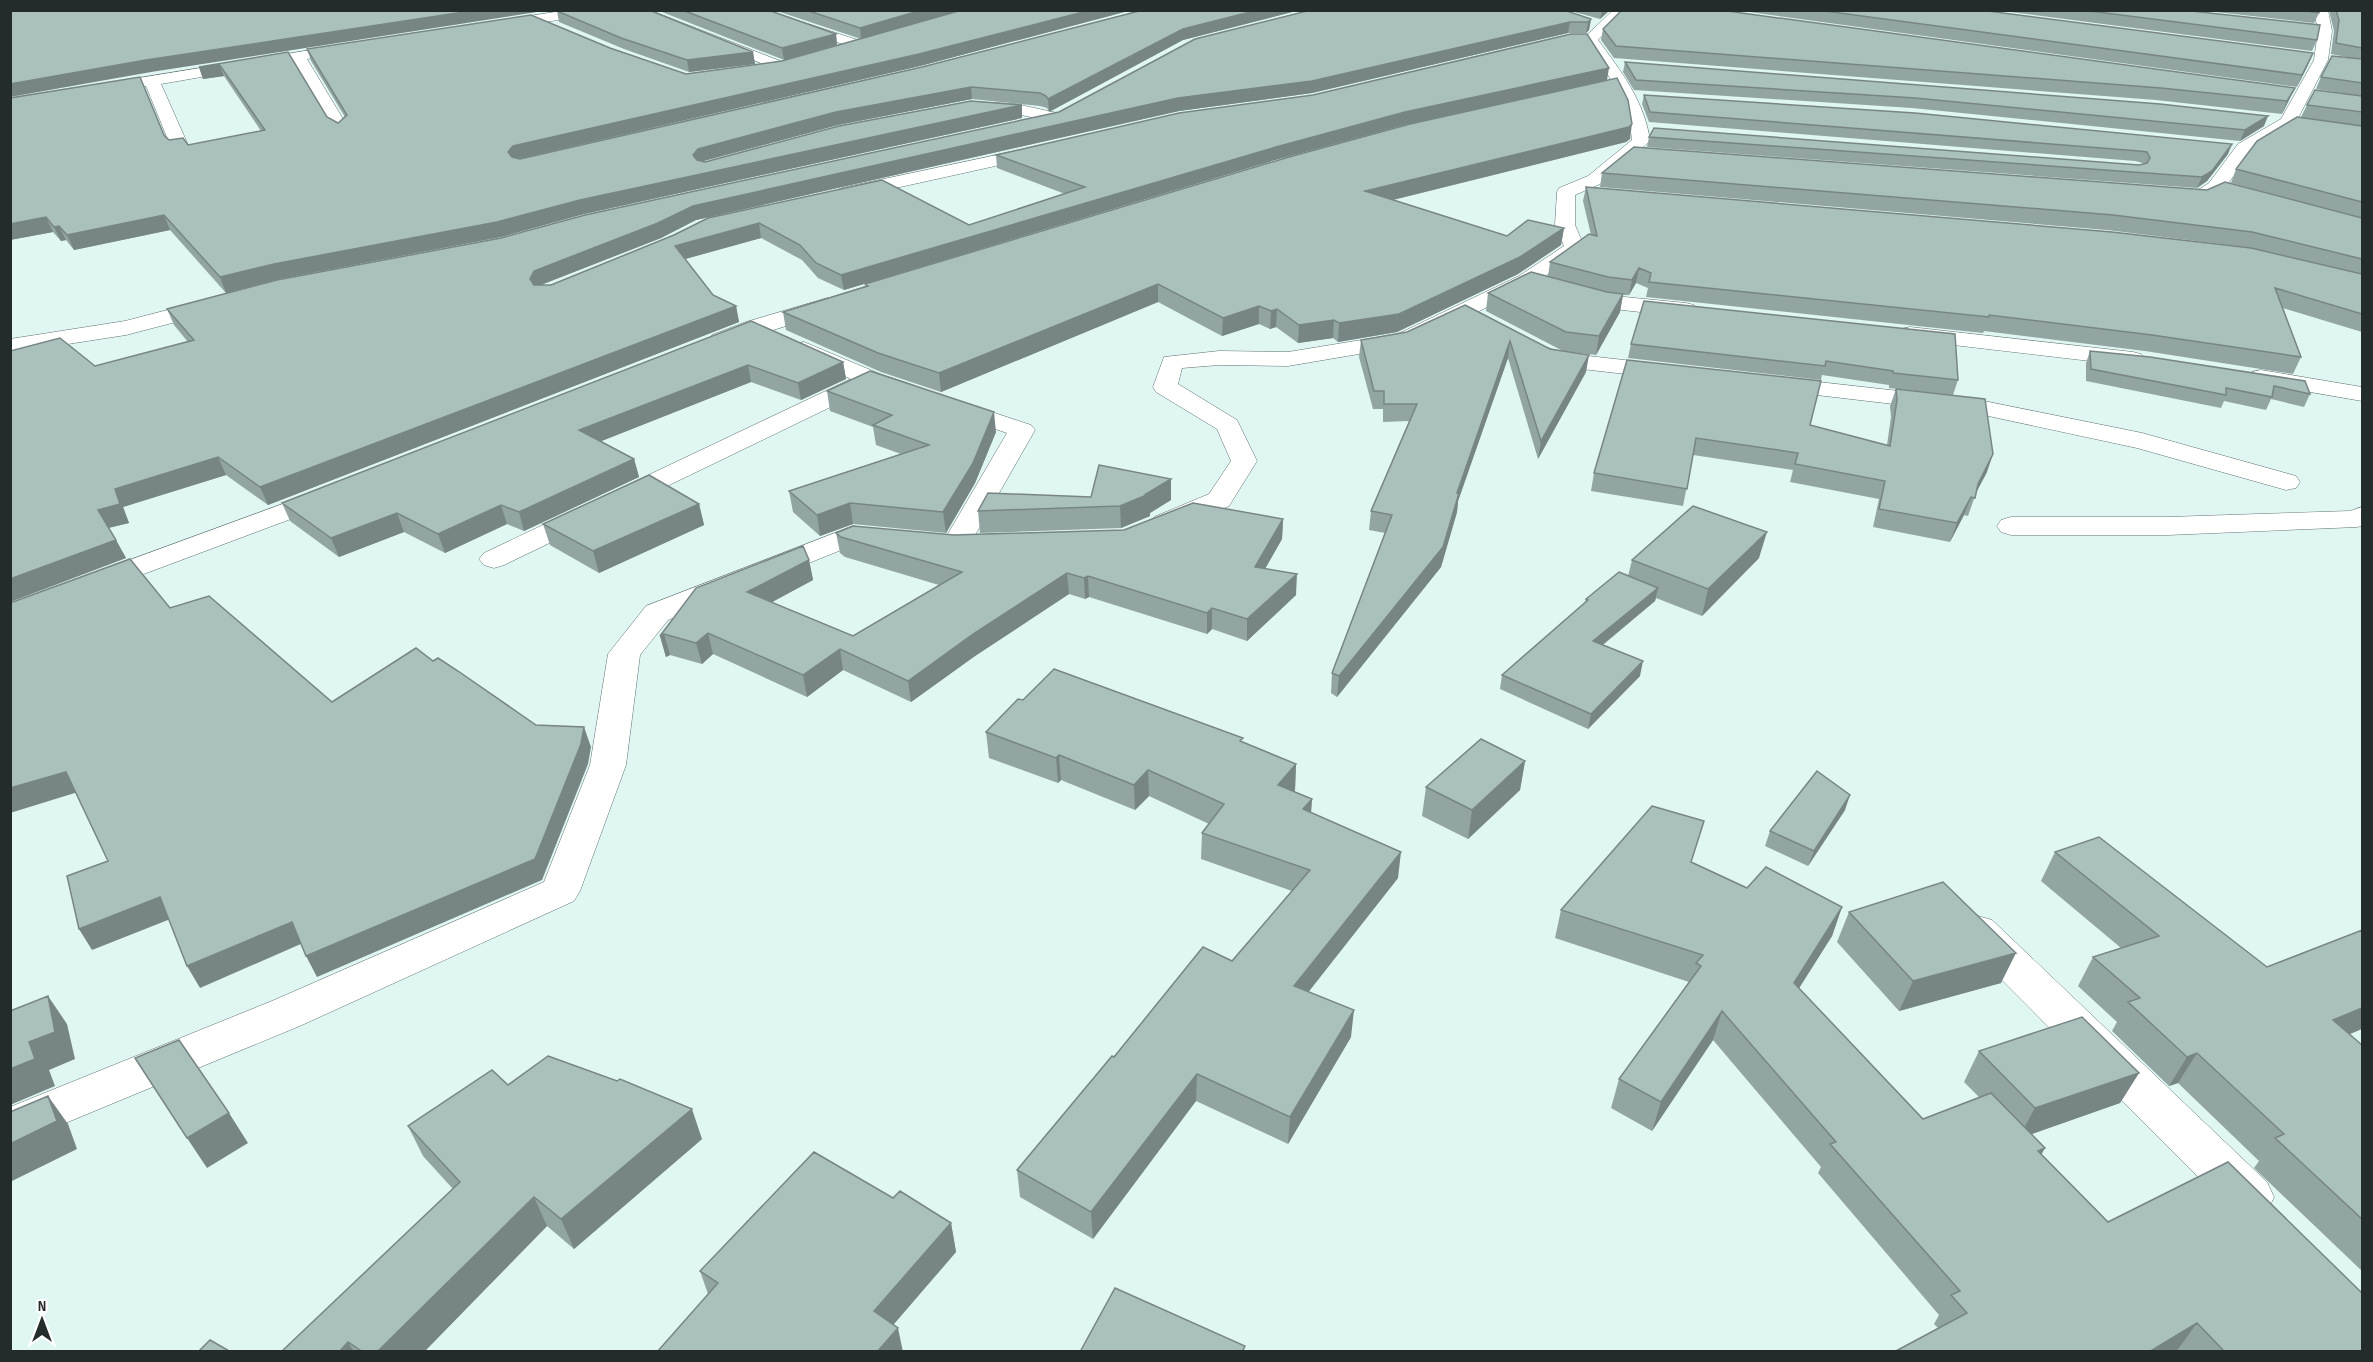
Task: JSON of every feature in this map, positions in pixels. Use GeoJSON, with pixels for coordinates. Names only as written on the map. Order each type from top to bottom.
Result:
{"type":"FeatureCollection","features":[{"type":"Feature","properties":{"kind":"street"},"geometry":{"type":"LineString","coordinates":[[478,28],[599,10]]}},
{"type":"Feature","properties":{"kind":"street"},"geometry":{"type":"LineString","coordinates":[[636,10],[788,66],[747,72]]}},
{"type":"Feature","properties":{"kind":"street"},"geometry":{"type":"LineString","coordinates":[[750,10],[867,44],[839,52]]}},
{"type":"Feature","properties":{"kind":"street"},"geometry":{"type":"LineString","coordinates":[[1558,42],[1592,29],[1616,15],[1642,10]]}},
{"type":"Feature","properties":{"kind":"street"},"geometry":{"type":"LineString","coordinates":[[2155,192],[2201,196],[2244,148],[2288,122],[2297,93],[2320,60],[2321,10]]}},
{"type":"Feature","properties":{"kind":"street"},"geometry":{"type":"LineString","coordinates":[[537,20],[557,28]]}},
{"type":"Feature","properties":{"kind":"street"},"geometry":{"type":"LineString","coordinates":[[1566,192],[1594,180],[1645,142],[1622,82],[1592,29]]}},
{"type":"Feature","properties":{"kind":"street"},"geometry":{"type":"LineString","coordinates":[[10,104],[368,45]]}},
{"type":"Feature","properties":{"kind":"street"},"geometry":{"type":"LineString","coordinates":[[298,57],[341,129]]}},
{"type":"Feature","properties":{"kind":"street"},"geometry":{"type":"LineString","coordinates":[[151,79],[180,147]]}},
{"type":"Feature","properties":{"kind":"street"},"geometry":{"type":"LineString","coordinates":[[2297,93],[2323,96]]}},
{"type":"Feature","properties":{"kind":"street"},"geometry":{"type":"LineString","coordinates":[[961,108],[972,106],[1016,109],[1065,116],[1019,126]]}},
{"type":"Feature","properties":{"kind":"street"},"geometry":{"type":"LineString","coordinates":[[2266,119],[2310,125]]}},
{"type":"Feature","properties":{"kind":"street"},"geometry":{"type":"LineString","coordinates":[[2220,145],[2244,148]]}},
{"type":"Feature","properties":{"kind":"street"},"geometry":{"type":"LineString","coordinates":[[834,196],[1052,148]]}},
{"type":"Feature","properties":{"kind":"street"},"geometry":{"type":"LineString","coordinates":[[2214,179],[2238,193]]}},
{"type":"Feature","properties":{"kind":"street"},"geometry":{"type":"LineString","coordinates":[[1566,192],[1602,195]]}},
{"type":"Feature","properties":{"kind":"street"},"geometry":{"type":"LineString","coordinates":[[1135,535],[1219,500],[1245,462],[1228,425],[1165,387],[1172,362],[1219,358],[1288,359],[1404,340],[1526,280],[1575,248],[1565,225],[1566,192]]}},
{"type":"Feature","properties":{"kind":"street"},"geometry":{"type":"LineString","coordinates":[[1526,280],[1604,301],[1710,313]]}},
{"type":"Feature","properties":{"kind":"street"},"geometry":{"type":"LineString","coordinates":[[13,341],[126,328],[236,299]]}},
{"type":"Feature","properties":{"kind":"street"},"geometry":{"type":"LineString","coordinates":[[699,349],[754,327],[844,300]]}},
{"type":"Feature","properties":{"kind":"street"},"geometry":{"type":"LineString","coordinates":[[1462,310],[1493,327]]}},
{"type":"Feature","properties":{"kind":"street"},"geometry":{"type":"LineString","coordinates":[[754,327],[871,378],[1022,430],[933,542]]}},
{"type":"Feature","properties":{"kind":"street"},"geometry":{"type":"LineString","coordinates":[[1886,332],[2157,362]]}},
{"type":"Feature","properties":{"kind":"street"},"geometry":{"type":"LineString","coordinates":[[1525,343],[1556,359],[1697,375]]}},
{"type":"Feature","properties":{"kind":"street"},"geometry":{"type":"LineString","coordinates":[[2238,374],[2362,394]]}},
{"type":"Feature","properties":{"kind":"street"},"geometry":{"type":"LineString","coordinates":[[494,559],[871,378]]}},
{"type":"Feature","properties":{"kind":"street"},"geometry":{"type":"LineString","coordinates":[[1756,382],[1979,407],[2142,441],[2286,482]]}},
{"type":"Feature","properties":{"kind":"street"},"geometry":{"type":"LineString","coordinates":[[10,615],[348,487]]}},
{"type":"Feature","properties":{"kind":"street"},"geometry":{"type":"LineString","coordinates":[[2011,526],[2168,526],[2358,519],[2362,514]]}},
{"type":"Feature","properties":{"kind":"street"},"geometry":{"type":"LineString","coordinates":[[10,1127],[219,1043],[395,967],[560,891],[608,765],[624,654],[657,613],[853,535],[990,544]]}},
{"type":"Feature","properties":{"kind":"street"},"geometry":{"type":"LineString","coordinates":[[1947,900],[2278,1225]]}},
{"type":"Feature","properties":{"kind":"building"},"geometry":{"type":"Polygon","coordinates":[[[10,10],[477,10],[146,60],[10,84],[10,10]]]}},
{"type":"Feature","properties":{"kind":"building"},"geometry":{"type":"Polygon","coordinates":[[[649,10],[753,52],[687,60],[621,38],[557,11],[649,10]]]}},
{"type":"Feature","properties":{"kind":"building"},"geometry":{"type":"Polygon","coordinates":[[[682,10],[768,10],[836,34],[782,48],[682,10]]]}},
{"type":"Feature","properties":{"kind":"building"},"geometry":{"type":"Polygon","coordinates":[[[806,10],[922,10],[860,28],[806,10]]]}},
{"type":"Feature","properties":{"kind":"building"},"geometry":{"type":"Polygon","coordinates":[[[962,10],[1091,10],[919,54],[513,146],[508,152],[512,157],[520,159],[922,67],[1143,10],[1258,10],[1183,29],[1048,99],[1040,93],[971,87],[836,112],[698,149],[693,155],[697,160],[705,162],[839,126],[971,101],[1022,105],[580,200],[497,222],[274,264],[220,277],[164,215],[67,235],[59,226],[54,227],[46,217],[10,224],[10,98],[140,77],[164,135],[169,140],[183,138],[188,145],[265,130],[219,64],[199,67],[288,52],[327,117],[338,123],[347,115],[307,49],[531,15],[610,48],[686,74],[782,61],[962,10]]]}},
{"type":"Feature","properties":{"kind":"building"},"geometry":{"type":"Polygon","coordinates":[[[1311,10],[1564,10],[1591,19],[1588,22],[1570,22],[1312,81],[1178,98],[693,206],[658,223],[534,271],[530,279],[534,285],[551,285],[674,235],[708,218],[882,180],[969,225],[1085,187],[996,155],[1179,113],[1313,95],[1571,34],[1587,34],[1609,68],[1405,112],[1276,147],[841,275],[816,263],[800,245],[759,223],[675,246],[713,295],[736,306],[260,487],[218,457],[115,489],[120,504],[98,510],[116,540],[10,579],[10,351],[60,338],[95,366],[194,340],[167,309],[277,280],[501,238],[585,215],[1059,112],[1195,39],[1311,10]]]}},
{"type":"Feature","properties":{"kind":"building"},"geometry":{"type":"Polygon","coordinates":[[[1622,10],[1720,10],[2295,88],[2287,101],[2161,88],[1616,46],[1603,29],[1622,10]]]}},
{"type":"Feature","properties":{"kind":"building"},"geometry":{"type":"Polygon","coordinates":[[[1817,10],[1980,10],[2313,53],[2302,75],[1817,10]]]}},
{"type":"Feature","properties":{"kind":"building"},"geometry":{"type":"Polygon","coordinates":[[[2082,10],[2182,10],[2320,25],[2317,40],[2082,10]]]}},
{"type":"Feature","properties":{"kind":"building"},"geometry":{"type":"Polygon","coordinates":[[[2299,10],[2319,10],[2319,13],[2299,10]]]}},
{"type":"Feature","properties":{"kind":"building"},"geometry":{"type":"Polygon","coordinates":[[[2336,10],[2362,10],[2362,48],[2336,43],[2339,20],[2336,10]]]}},
{"type":"Feature","properties":{"kind":"building"},"geometry":{"type":"Polygon","coordinates":[[[2332,56],[2362,59],[2362,83],[2321,77],[2332,56]]]}},
{"type":"Feature","properties":{"kind":"building"},"geometry":{"type":"Polygon","coordinates":[[[1625,62],[2160,104],[2268,116],[2245,130],[1915,98],[1636,80],[1625,62]]]}},
{"type":"Feature","properties":{"kind":"building"},"geometry":{"type":"Polygon","coordinates":[[[1617,78],[1628,100],[1632,124],[1629,127],[1365,191],[1507,236],[1528,220],[1564,228],[1520,257],[1399,314],[1339,323],[1334,320],[1299,325],[1277,309],[1271,311],[1259,306],[1223,318],[1158,284],[939,373],[878,353],[783,312],[868,286],[865,284],[1289,157],[1410,124],[1617,78]]]}},
{"type":"Feature","properties":{"kind":"building"},"geometry":{"type":"Polygon","coordinates":[[[2315,90],[2362,96],[2362,112],[2307,105],[2315,90]]]}},
{"type":"Feature","properties":{"kind":"building"},"geometry":{"type":"Polygon","coordinates":[[[1644,95],[1915,113],[2232,144],[2212,171],[2202,177],[1649,137],[1654,128],[2139,165],[2147,163],[2150,158],[2147,152],[2139,151],[1650,112],[1644,95]]]}},
{"type":"Feature","properties":{"kind":"building"},"geometry":{"type":"Polygon","coordinates":[[[2297,117],[2362,126],[2362,202],[2236,169],[2257,141],[2297,117]]]}},
{"type":"Feature","properties":{"kind":"building"},"geometry":{"type":"Polygon","coordinates":[[[1634,147],[2207,190],[2225,182],[2362,218],[2362,259],[2252,232],[2113,215],[1602,173],[1634,147]]]}},
{"type":"Feature","properties":{"kind":"building"},"geometry":{"type":"Polygon","coordinates":[[[1586,187],[2112,232],[2251,248],[2362,274],[2362,314],[2275,288],[2301,357],[2152,335],[1989,315],[1989,317],[1649,282],[1651,273],[1639,268],[1632,280],[1608,277],[1550,262],[1589,234],[1597,236],[1586,187]]]}},
{"type":"Feature","properties":{"kind":"building"},"geometry":{"type":"Polygon","coordinates":[[[1531,272],[1623,294],[1599,336],[1566,332],[1488,293],[1531,272]]]}},
{"type":"Feature","properties":{"kind":"building"},"geometry":{"type":"Polygon","coordinates":[[[1644,301],[1955,334],[1958,380],[1893,373],[1893,371],[1826,361],[1825,366],[1631,344],[1644,301]]]}},
{"type":"Feature","properties":{"kind":"building"},"geometry":{"type":"Polygon","coordinates":[[[1465,305],[1550,349],[1589,355],[1541,441],[1510,341],[1457,493],[1459,493],[1443,547],[1339,676],[1332,673],[1392,515],[1371,511],[1417,404],[1384,404],[1384,391],[1374,391],[1361,340],[1407,332],[1465,305]]]}},
{"type":"Feature","properties":{"kind":"building"},"geometry":{"type":"Polygon","coordinates":[[[751,321],[843,362],[798,383],[748,365],[579,430],[634,459],[519,512],[501,505],[438,534],[397,513],[331,538],[282,503],[751,321]]]}},
{"type":"Feature","properties":{"kind":"building"},"geometry":{"type":"Polygon","coordinates":[[[2090,351],[2150,357],[2305,381],[2310,394],[2274,386],[2272,397],[2226,388],[2226,395],[2091,369],[2090,351]]]}},
{"type":"Feature","properties":{"kind":"building"},"geometry":{"type":"Polygon","coordinates":[[[1627,360],[1821,381],[1810,425],[1890,446],[1897,400],[1896,389],[1985,399],[1993,454],[1978,484],[1975,498],[1971,497],[1957,523],[1879,509],[1885,481],[1795,464],[1798,453],[1696,438],[1687,489],[1594,473],[1627,360]]]}},
{"type":"Feature","properties":{"kind":"building"},"geometry":{"type":"Polygon","coordinates":[[[870,371],[994,412],[973,463],[943,512],[850,503],[817,515],[789,491],[929,445],[873,425],[892,415],[827,391],[870,371]]]}},
{"type":"Feature","properties":{"kind":"building"},"geometry":{"type":"Polygon","coordinates":[[[1099,465],[1171,479],[1146,494],[1149,494],[1120,506],[978,511],[988,493],[1091,497],[1099,465]]]}},
{"type":"Feature","properties":{"kind":"building"},"geometry":{"type":"Polygon","coordinates":[[[649,475],[699,504],[593,551],[543,524],[649,475]]]}},
{"type":"Feature","properties":{"kind":"building"},"geometry":{"type":"Polygon","coordinates":[[[1193,503],[1283,519],[1255,567],[1297,574],[1247,619],[1212,608],[1207,613],[1088,576],[1084,578],[1067,573],[973,634],[908,681],[840,649],[803,675],[708,633],[696,643],[664,634],[660,636],[696,588],[803,546],[809,560],[747,592],[853,636],[962,572],[841,537],[836,533],[853,526],[954,535],[1124,530],[1193,503]]]}},
{"type":"Feature","properties":{"kind":"building"},"geometry":{"type":"Polygon","coordinates":[[[1693,506],[1767,532],[1708,589],[1632,560],[1693,506]]]}},
{"type":"Feature","properties":{"kind":"building"},"geometry":{"type":"Polygon","coordinates":[[[130,559],[170,608],[209,596],[332,702],[416,648],[433,661],[438,658],[536,725],[584,727],[581,744],[535,859],[306,956],[292,922],[187,966],[160,897],[79,929],[67,876],[108,861],[66,772],[10,788],[10,603],[130,559]]]}},
{"type":"Feature","properties":{"kind":"building"},"geometry":{"type":"Polygon","coordinates":[[[1619,572],[1658,588],[1593,641],[1643,661],[1591,714],[1502,675],[1588,600],[1586,599],[1619,572]]]}},
{"type":"Feature","properties":{"kind":"building"},"geometry":{"type":"Polygon","coordinates":[[[1054,669],[1243,738],[1240,741],[1296,764],[1278,785],[1312,799],[1303,809],[1401,852],[1294,986],[1354,1010],[1290,1117],[1197,1074],[1091,1212],[1017,1170],[1112,1056],[1114,1057],[1203,947],[1232,961],[1310,870],[1202,833],[1224,804],[1148,770],[1134,785],[1059,755],[1056,758],[986,732],[1018,699],[1023,700],[1054,669]]]}},
{"type":"Feature","properties":{"kind":"building"},"geometry":{"type":"Polygon","coordinates":[[[1481,739],[1525,761],[1472,810],[1426,787],[1481,739]]]}},
{"type":"Feature","properties":{"kind":"building"},"geometry":{"type":"Polygon","coordinates":[[[1817,771],[1850,795],[1814,851],[1770,831],[1817,771]]]}},
{"type":"Feature","properties":{"kind":"building"},"geometry":{"type":"Polygon","coordinates":[[[1652,806],[1704,821],[1691,862],[1747,888],[1766,867],[1842,907],[1794,983],[1923,1119],[1991,1093],[2045,1148],[2038,1151],[2108,1222],[2228,1162],[2362,1293],[2362,1352],[2225,1352],[2197,1323],[2149,1352],[1894,1352],[1967,1313],[1951,1295],[1960,1291],[1830,1144],[1836,1142],[1722,1011],[1661,1102],[1619,1079],[1701,966],[1696,963],[1703,955],[1561,910],[1652,806]]]}},
{"type":"Feature","properties":{"kind":"building"},"geometry":{"type":"Polygon","coordinates":[[[2099,837],[2267,967],[2362,930],[2362,1008],[2333,1020],[2362,1045],[2362,1219],[2275,1138],[2284,1134],[2197,1053],[2187,1057],[2128,1002],[2140,998],[2093,957],[2159,936],[2055,852],[2099,837]]]}},
{"type":"Feature","properties":{"kind":"building"},"geometry":{"type":"Polygon","coordinates":[[[1943,882],[2016,953],[1913,981],[1849,912],[1943,882]]]}},
{"type":"Feature","properties":{"kind":"building"},"geometry":{"type":"Polygon","coordinates":[[[48,996],[55,1032],[29,1042],[35,1059],[10,1069],[10,1011],[48,996]]]}},
{"type":"Feature","properties":{"kind":"building"},"geometry":{"type":"Polygon","coordinates":[[[2082,1017],[2139,1073],[2035,1108],[1979,1051],[2082,1017]]]}},
{"type":"Feature","properties":{"kind":"building"},"geometry":{"type":"Polygon","coordinates":[[[179,1040],[229,1113],[187,1138],[135,1058],[179,1040]]]}},
{"type":"Feature","properties":{"kind":"building"},"geometry":{"type":"Polygon","coordinates":[[[548,1056],[617,1081],[620,1079],[692,1109],[561,1219],[534,1197],[377,1352],[363,1352],[348,1342],[339,1352],[281,1352],[460,1182],[408,1126],[492,1070],[508,1085],[548,1056]]]}},
{"type":"Feature","properties":{"kind":"building"},"geometry":{"type":"Polygon","coordinates":[[[48,1096],[57,1121],[10,1144],[10,1112],[48,1096]]]}},
{"type":"Feature","properties":{"kind":"building"},"geometry":{"type":"Polygon","coordinates":[[[814,1152],[893,1198],[900,1191],[951,1223],[874,1311],[898,1328],[877,1352],[657,1352],[718,1283],[700,1271],[814,1152]]]}},
{"type":"Feature","properties":{"kind":"building"},"geometry":{"type":"Polygon","coordinates":[[[1115,1288],[1245,1346],[1242,1352],[1080,1352],[1115,1288]]]}},
{"type":"Feature","properties":{"kind":"building"},"geometry":{"type":"Polygon","coordinates":[[[210,1340],[231,1352],[198,1352],[210,1340]]]}}]}
